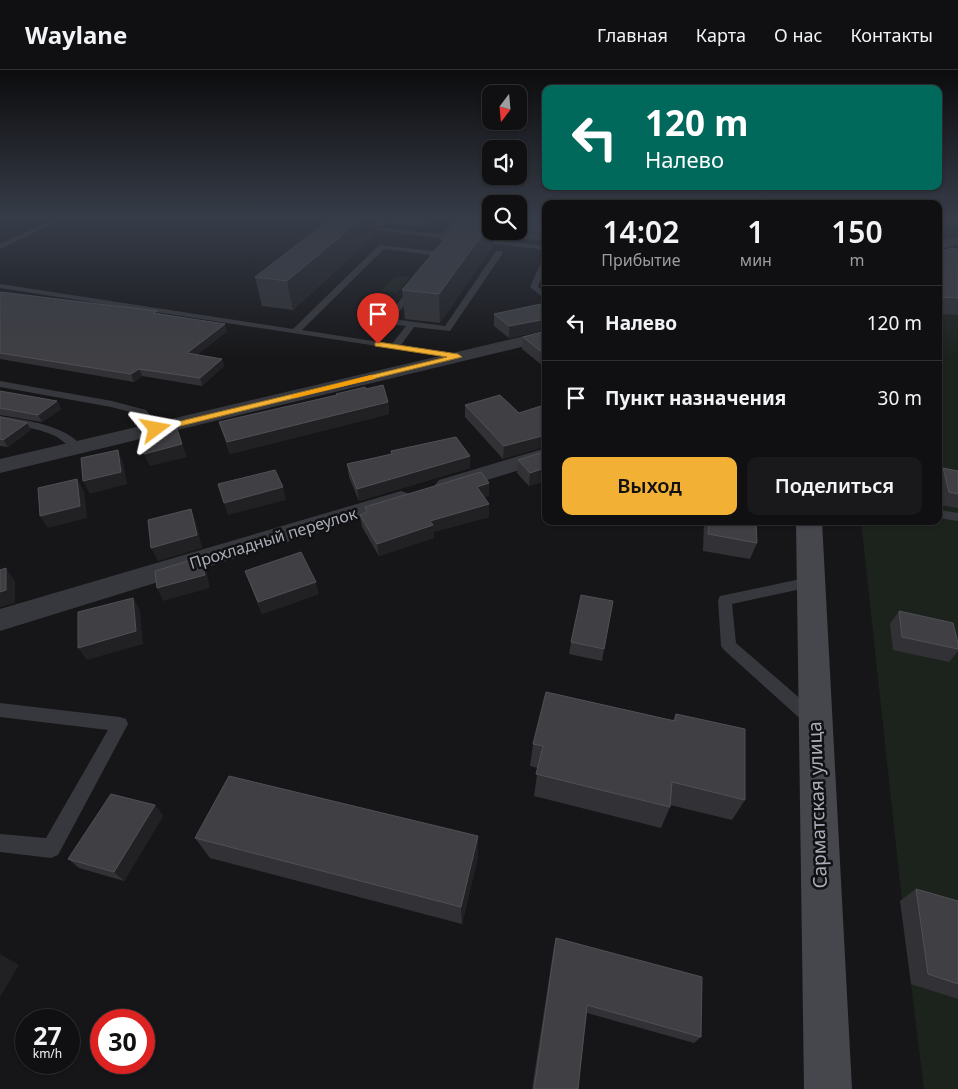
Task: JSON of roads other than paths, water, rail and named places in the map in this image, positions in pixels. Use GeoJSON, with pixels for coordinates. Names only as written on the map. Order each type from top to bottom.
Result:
{"type":"FeatureCollection","features":[{"type":"Feature","properties":{"kind":"main road","name":"Сарматская улица"},"geometry":{"type":"LineString","coordinates":[[809,525],[814,721],[828,1089]]}},
{"type":"Feature","properties":{"kind":"street"},"geometry":{"type":"LineString","coordinates":[[0,466],[542,337]]}},
{"type":"Feature","properties":{"kind":"street","name":"Прохладный переулок"},"geometry":{"type":"LineString","coordinates":[[0,620],[542,456]]}},
{"type":"Feature","properties":{"kind":"lane"},"geometry":{"type":"LineString","coordinates":[[296,331],[364,265]]}},
{"type":"Feature","properties":{"kind":"lane"},"geometry":{"type":"LineString","coordinates":[[431,269],[435,265]]}},
{"type":"Feature","properties":{"kind":"lane"},"geometry":{"type":"LineString","coordinates":[[424,276],[387,321],[447,328],[492,265]]}},
{"type":"Feature","properties":{"kind":"lane"},"geometry":{"type":"LineString","coordinates":[[542,269],[534,287],[542,294]]}},
{"type":"Feature","properties":{"kind":"lane"},"geometry":{"type":"LineString","coordinates":[[0,286],[458,357]]}},
{"type":"Feature","properties":{"kind":"lane"},"geometry":{"type":"LineString","coordinates":[[395,347],[412,324]]}},
{"type":"Feature","properties":{"kind":"lane"},"geometry":{"type":"LineString","coordinates":[[0,384],[112,404],[142,412],[156,429]]}},
{"type":"Feature","properties":{"kind":"lane"},"geometry":{"type":"LineString","coordinates":[[0,419],[46,428],[69,438],[78,448]]}},
{"type":"Feature","properties":{"kind":"lane"},"geometry":{"type":"LineString","coordinates":[[942,514],[958,517]]}},
{"type":"Feature","properties":{"kind":"lane"},"geometry":{"type":"LineString","coordinates":[[810,582],[725,600],[730,646],[814,721]]}},
{"type":"Feature","properties":{"kind":"lane"},"geometry":{"type":"LineString","coordinates":[[0,710],[120,724],[51,848],[0,843]]}}]}
